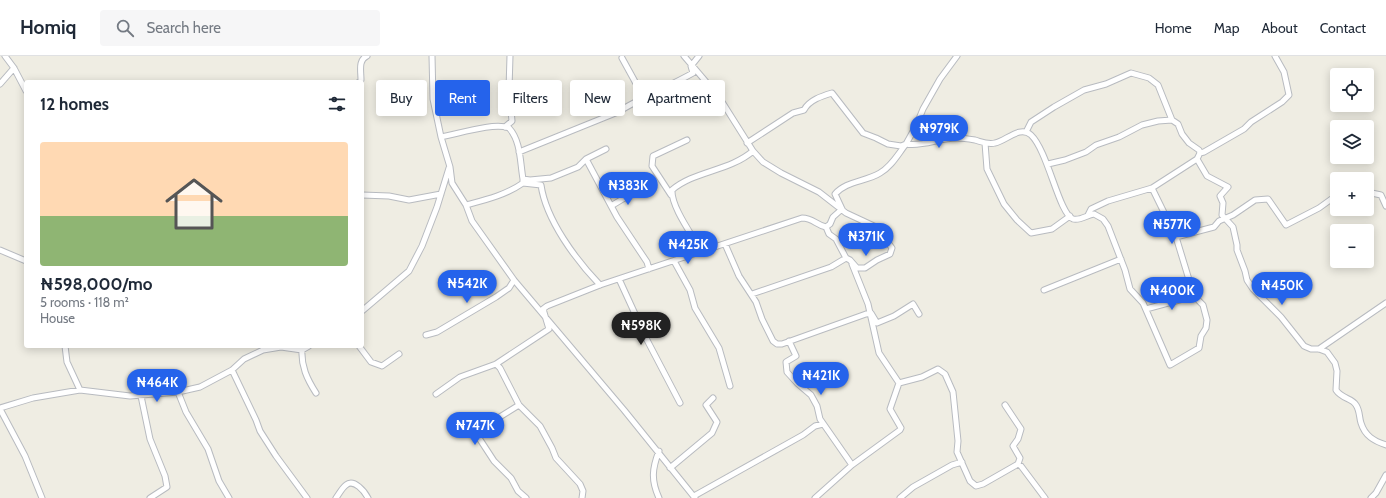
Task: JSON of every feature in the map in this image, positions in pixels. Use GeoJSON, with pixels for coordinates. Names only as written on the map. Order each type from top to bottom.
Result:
{"type":"FeatureCollection","features":[{"type":"Feature","properties":{"kind":"street"},"geometry":{"type":"LineString","coordinates":[[5,56],[14,68],[24,87]]}},
{"type":"Feature","properties":{"kind":"street"},"geometry":{"type":"LineString","coordinates":[[361,80],[360,63],[363,58],[367,56]]}},
{"type":"Feature","properties":{"kind":"street"},"geometry":{"type":"LineString","coordinates":[[432,56],[433,99],[441,137],[450,167],[452,183],[466,205],[472,221],[514,280],[544,314],[695,497],[803,435],[815,426],[823,424]]}},
{"type":"Feature","properties":{"kind":"street"},"geometry":{"type":"LineString","coordinates":[[510,56],[509,89],[512,132],[519,152],[523,181]]}},
{"type":"Feature","properties":{"kind":"street"},"geometry":{"type":"LineString","coordinates":[[684,56],[719,97],[748,143],[763,162],[819,192],[846,213],[876,228],[892,248],[890,254],[861,269],[857,268],[848,259]]}},
{"type":"Feature","properties":{"kind":"street"},"geometry":{"type":"LineString","coordinates":[[691,66],[699,56]]}},
{"type":"Feature","properties":{"kind":"street"},"geometry":{"type":"LineString","coordinates":[[842,209],[835,194],[840,189],[851,183],[869,179],[882,172],[893,162],[906,144],[916,126],[922,109],[957,56]]}},
{"type":"Feature","properties":{"kind":"street"},"geometry":{"type":"LineString","coordinates":[[1088,215],[1091,209],[1108,201],[1152,188],[1198,156],[1244,129],[1251,122],[1282,102],[1289,95],[1284,72],[1275,56]]}},
{"type":"Feature","properties":{"kind":"street"},"geometry":{"type":"LineString","coordinates":[[622,58],[634,80]]}},
{"type":"Feature","properties":{"kind":"street"},"geometry":{"type":"LineString","coordinates":[[679,80],[693,73],[691,66]]}},
{"type":"Feature","properties":{"kind":"street"},"geometry":{"type":"LineString","coordinates":[[0,84],[14,68]]}},
{"type":"Feature","properties":{"kind":"street"},"geometry":{"type":"LineString","coordinates":[[1026,132],[1031,122],[1084,90],[1106,84],[1131,73],[1149,78],[1158,85],[1172,120],[1178,124],[1182,134],[1189,143],[1198,150],[1198,156],[1207,176],[1228,188],[1220,196],[1223,203],[1222,215],[1224,219],[1233,227],[1237,250],[1246,271],[1247,280],[1253,289],[1281,317],[1304,346],[1327,352],[1335,363],[1337,371],[1336,390],[1339,395],[1357,406],[1361,415],[1361,423],[1369,437],[1374,441],[1386,445]]}},
{"type":"Feature","properties":{"kind":"street"},"geometry":{"type":"LineString","coordinates":[[748,143],[793,113],[804,110],[817,99],[832,93],[863,133],[888,144],[901,146],[906,144],[915,146],[944,139],[958,138],[993,144],[1001,142],[1014,134],[1026,132],[1031,135],[1048,164],[1062,206],[1070,216],[1079,219],[1094,214],[1104,219],[1112,236],[1130,290],[1143,303],[1170,365],[1198,348],[1201,336],[1206,328],[1207,320],[1203,305],[1194,296],[1176,237],[1152,188]]}},
{"type":"Feature","properties":{"kind":"street"},"geometry":{"type":"LineString","coordinates":[[519,152],[618,112],[633,104]]}},
{"type":"Feature","properties":{"kind":"street"},"geometry":{"type":"LineString","coordinates":[[1048,164],[1065,160],[1086,152],[1096,145],[1120,137],[1142,124],[1172,120]]}},
{"type":"Feature","properties":{"kind":"street"},"geometry":{"type":"LineString","coordinates":[[441,137],[470,130],[505,126],[512,121]]}},
{"type":"Feature","properties":{"kind":"street"},"geometry":{"type":"LineString","coordinates":[[505,126],[512,132]]}},
{"type":"Feature","properties":{"kind":"street"},"geometry":{"type":"LineString","coordinates":[[672,196],[652,166],[653,156],[687,140]]}},
{"type":"Feature","properties":{"kind":"street"},"geometry":{"type":"LineString","coordinates":[[985,143],[987,170],[1004,204],[1030,233],[1052,229],[1070,216]]}},
{"type":"Feature","properties":{"kind":"street"},"geometry":{"type":"LineString","coordinates":[[466,205],[516,188],[523,181],[551,178],[578,167],[586,159],[606,149]]}},
{"type":"Feature","properties":{"kind":"street"},"geometry":{"type":"LineString","coordinates":[[701,251],[675,206],[672,190],[678,185],[693,178],[721,169],[745,158],[753,150]]}},
{"type":"Feature","properties":{"kind":"street"},"geometry":{"type":"LineString","coordinates":[[586,159],[624,228],[647,262],[649,269]]}},
{"type":"Feature","properties":{"kind":"street"},"geometry":{"type":"LineString","coordinates":[[364,309],[409,271],[422,246],[450,167]]}},
{"type":"Feature","properties":{"kind":"street"},"geometry":{"type":"LineString","coordinates":[[523,181],[541,185],[543,198],[570,249],[585,270],[600,285]]}},
{"type":"Feature","properties":{"kind":"street"},"geometry":{"type":"LineString","coordinates":[[611,206],[636,191]]}},
{"type":"Feature","properties":{"kind":"street"},"geometry":{"type":"LineString","coordinates":[[364,195],[389,196],[409,200],[441,194]]}},
{"type":"Feature","properties":{"kind":"street"},"geometry":{"type":"LineString","coordinates":[[1374,194],[1381,195],[1386,206]]}},
{"type":"Feature","properties":{"kind":"street"},"geometry":{"type":"LineString","coordinates":[[1176,237],[1214,227],[1219,221],[1255,200],[1268,199],[1286,225],[1319,208],[1330,200]]}},
{"type":"Feature","properties":{"kind":"street"},"geometry":{"type":"LineString","coordinates":[[826,227],[830,224],[833,217],[842,209]]}},
{"type":"Feature","properties":{"kind":"street"},"geometry":{"type":"LineString","coordinates":[[436,394],[460,377],[496,364],[549,329],[543,309],[547,306],[600,285],[802,218],[813,219],[820,225],[826,227],[829,234],[836,239],[848,259],[863,290],[871,313],[877,323],[894,316],[913,304],[919,314]]}},
{"type":"Feature","properties":{"kind":"street"},"geometry":{"type":"LineString","coordinates":[[724,244],[739,276],[752,294],[773,341],[777,344],[782,344],[871,313]]}},
{"type":"Feature","properties":{"kind":"street"},"geometry":{"type":"LineString","coordinates":[[0,250],[24,260]]}},
{"type":"Feature","properties":{"kind":"street"},"geometry":{"type":"LineString","coordinates":[[752,294],[814,273],[848,259]]}},
{"type":"Feature","properties":{"kind":"street"},"geometry":{"type":"LineString","coordinates":[[1044,290],[1120,259]]}},
{"type":"Feature","properties":{"kind":"street"},"geometry":{"type":"LineString","coordinates":[[674,261],[690,290],[695,308],[719,348],[730,386]]}},
{"type":"Feature","properties":{"kind":"street"},"geometry":{"type":"LineString","coordinates":[[619,279],[647,340],[680,403]]}},
{"type":"Feature","properties":{"kind":"street"},"geometry":{"type":"LineString","coordinates":[[426,335],[437,332],[496,297],[509,288],[514,280]]}},
{"type":"Feature","properties":{"kind":"street"},"geometry":{"type":"LineString","coordinates":[[1146,309],[1194,296]]}},
{"type":"Feature","properties":{"kind":"street"},"geometry":{"type":"LineString","coordinates":[[1319,349],[1386,303]]}},
{"type":"Feature","properties":{"kind":"street"},"geometry":{"type":"LineString","coordinates":[[871,313],[870,317],[878,353],[899,382]]}},
{"type":"Feature","properties":{"kind":"street"},"geometry":{"type":"LineString","coordinates":[[789,341],[796,356],[786,362],[787,372],[811,395],[817,406],[820,419],[852,465]]}},
{"type":"Feature","properties":{"kind":"street"},"geometry":{"type":"LineString","coordinates":[[65,348],[67,362],[80,390]]}},
{"type":"Feature","properties":{"kind":"street"},"geometry":{"type":"LineString","coordinates":[[42,498],[25,456],[0,409],[33,398],[80,390],[130,396],[178,392],[200,387],[232,370],[244,359],[263,350],[282,348],[302,350],[306,348]]}},
{"type":"Feature","properties":{"kind":"street"},"geometry":{"type":"LineString","coordinates":[[360,348],[371,362],[382,366],[399,354]]}},
{"type":"Feature","properties":{"kind":"street"},"geometry":{"type":"LineString","coordinates":[[302,350],[301,360],[304,372],[316,393]]}},
{"type":"Feature","properties":{"kind":"street"},"geometry":{"type":"LineString","coordinates":[[496,364],[500,368],[519,405],[540,426],[556,458],[563,468],[580,484],[583,491],[582,498]]}},
{"type":"Feature","properties":{"kind":"street"},"geometry":{"type":"LineString","coordinates":[[899,382],[922,377],[938,369],[945,374],[953,392],[958,441],[957,452],[970,480],[976,486],[983,484],[1018,464],[1020,458],[1013,446],[1018,439],[1021,429],[1005,405]]}},
{"type":"Feature","properties":{"kind":"street"},"geometry":{"type":"LineString","coordinates":[[232,370],[260,431],[276,456],[307,498]]}},
{"type":"Feature","properties":{"kind":"street"},"geometry":{"type":"LineString","coordinates":[[815,498],[852,465],[900,430],[901,428],[890,409],[899,382]]}},
{"type":"Feature","properties":{"kind":"street"},"geometry":{"type":"LineString","coordinates":[[178,392],[186,412],[208,449],[218,481],[229,498]]}},
{"type":"Feature","properties":{"kind":"street"},"geometry":{"type":"LineString","coordinates":[[140,396],[150,439],[165,476],[167,488],[150,498]]}},
{"type":"Feature","properties":{"kind":"street"},"geometry":{"type":"LineString","coordinates":[[670,468],[712,433],[717,422],[706,405],[713,398]]}},
{"type":"Feature","properties":{"kind":"street"},"geometry":{"type":"LineString","coordinates":[[519,405],[478,432],[479,438],[494,461],[510,478],[518,491],[526,498]]}},
{"type":"Feature","properties":{"kind":"street"},"geometry":{"type":"LineString","coordinates":[[658,451],[652,481],[658,498]]}},
{"type":"Feature","properties":{"kind":"street"},"geometry":{"type":"LineString","coordinates":[[900,498],[913,487],[952,465],[962,462]]}},
{"type":"Feature","properties":{"kind":"street"},"geometry":{"type":"LineString","coordinates":[[1018,464],[1045,498]]}},
{"type":"Feature","properties":{"kind":"street"},"geometry":{"type":"LineString","coordinates":[[1372,498],[1386,475]]}},
{"type":"Feature","properties":{"kind":"street"},"geometry":{"type":"LineString","coordinates":[[336,498],[345,485],[349,483],[353,483],[360,487],[368,498]]}}]}
